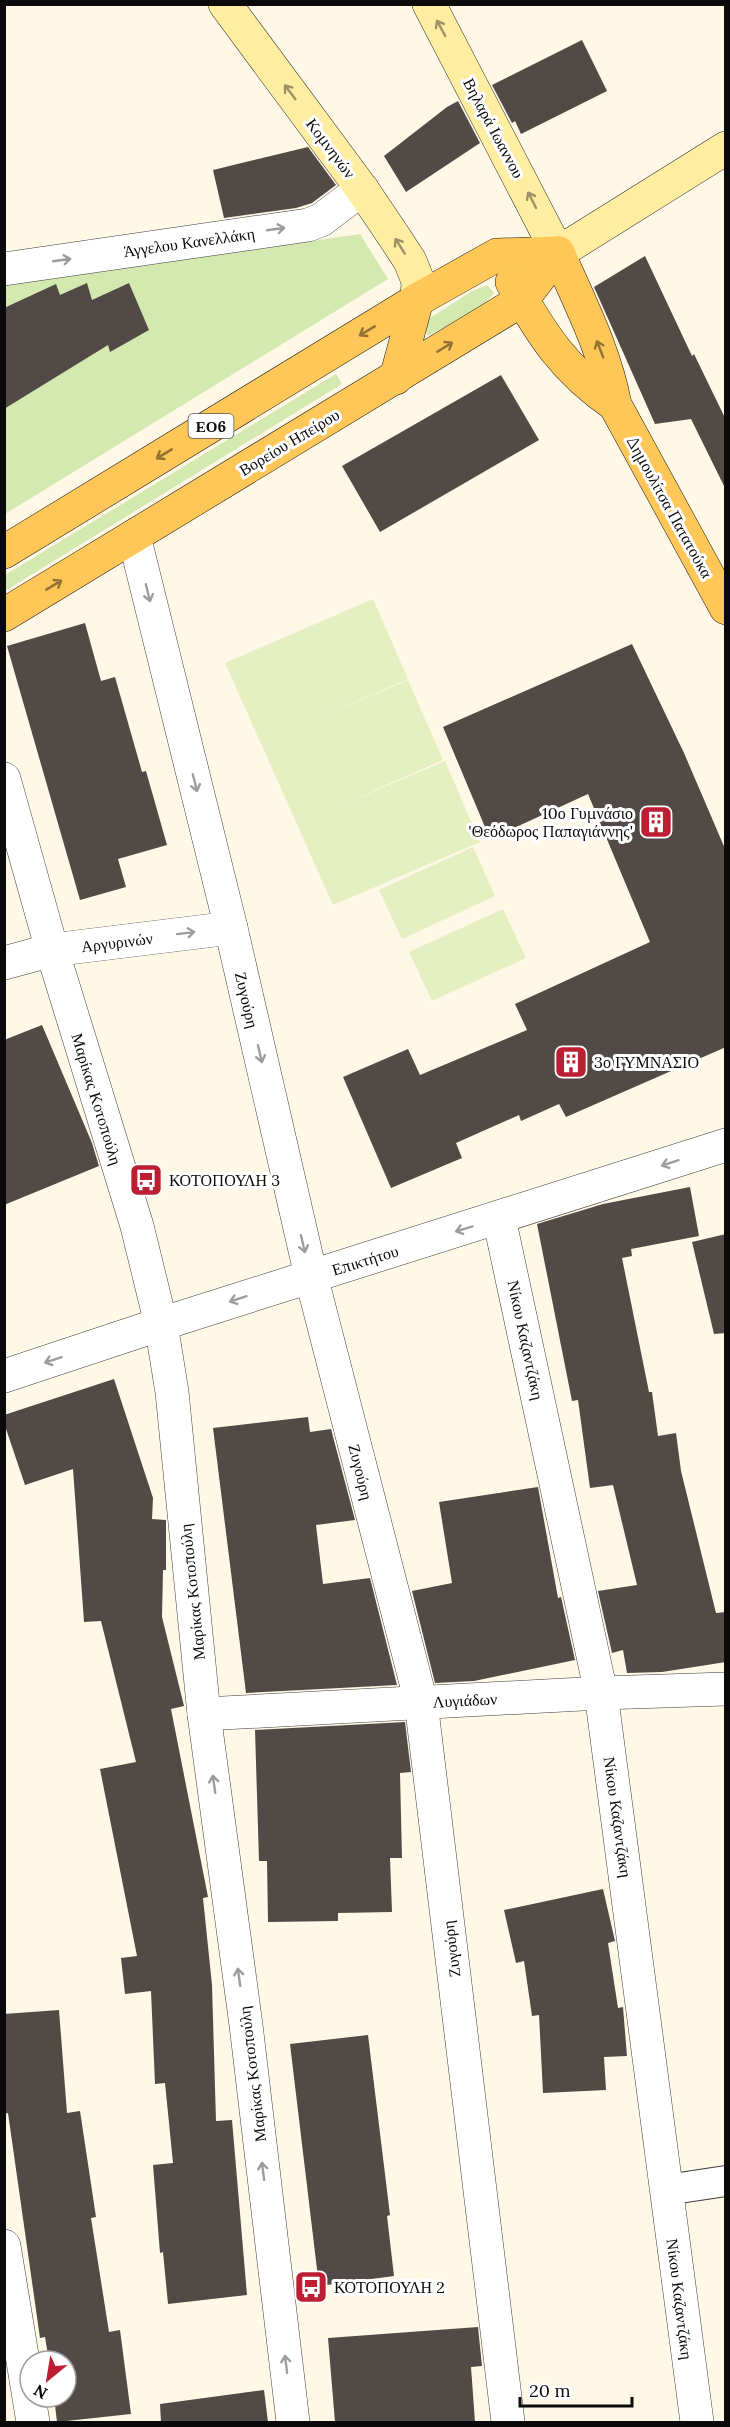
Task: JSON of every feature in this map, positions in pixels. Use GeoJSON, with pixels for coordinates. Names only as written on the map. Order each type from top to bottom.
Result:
{"type":"FeatureCollection","features":[{"type":"Feature","properties":{"kind":"main road","name":"Κομνηνών"},"geometry":{"type":"LineString","coordinates":[[225,4],[362,189],[410,261],[418,280],[417,300]]}},
{"type":"Feature","properties":{"kind":"main road","name":"Βηλαρά Ιωαννου"},"geometry":{"type":"LineString","coordinates":[[429,4],[558,253]]}},
{"type":"Feature","properties":{"kind":"main road","name":"Βορείου Ηπείρου"},"geometry":{"type":"LineString","coordinates":[[4,615],[522,300],[558,253],[726,148]]}},
{"type":"Feature","properties":{"kind":"main road","name":"ΕΟ6"},"geometry":{"type":"LineString","coordinates":[[4,552],[417,300],[497,255],[558,253]]}},
{"type":"Feature","properties":{"kind":"main road","name":"Δημουλίτσα Πατατούκα"},"geometry":{"type":"LineString","coordinates":[[558,253],[599,345],[610,378],[615,405],[726,608]]}},
{"type":"Feature","properties":{"kind":"main road","name":"Δημουλίτσα Πατατούκα"},"geometry":{"type":"LineString","coordinates":[[497,255],[548,343],[591,389],[615,405]]}},
{"type":"Feature","properties":{"kind":"main road"},"geometry":{"type":"LineString","coordinates":[[396,378],[417,300]]}},
{"type":"Feature","properties":{"kind":"street","name":"Άγγελου Κανελλάκη"},"geometry":{"type":"LineString","coordinates":[[4,269],[308,225],[321,220],[362,189]]}},
{"type":"Feature","properties":{"kind":"street","name":"Ζυγούρη"},"geometry":{"type":"LineString","coordinates":[[134,536],[231,928],[311,1276],[421,1702],[508,2422]]}},
{"type":"Feature","properties":{"kind":"street","name":"Μαρίκας Κοτοπούλη"},"geometry":{"type":"LineString","coordinates":[[4,779],[52,950],[137,1226],[161,1324],[172,1392],[204,1714],[247,2037],[293,2422]]}},
{"type":"Feature","properties":{"kind":"street","name":"Αργυρινών"},"geometry":{"type":"LineString","coordinates":[[4,963],[52,950],[231,928]]}},
{"type":"Feature","properties":{"kind":"street","name":"Επικτήτου"},"geometry":{"type":"LineString","coordinates":[[4,1376],[726,1145]]}},
{"type":"Feature","properties":{"kind":"street","name":"Νίκου Καζαντζάκη"},"geometry":{"type":"LineString","coordinates":[[500,1218],[601,1693],[697,2422]]}},
{"type":"Feature","properties":{"kind":"street","name":"Λυγιάδων"},"geometry":{"type":"LineString","coordinates":[[204,1714],[601,1693],[726,1689]]}},
{"type":"Feature","properties":{"kind":"street"},"geometry":{"type":"LineString","coordinates":[[666,2190],[726,2181]]}},
{"type":"Feature","properties":{"kind":"street"},"geometry":{"type":"LineString","coordinates":[[4,2246],[33,2422]]}},
{"type":"Feature","properties":{"kind":"green space"},"geometry":{"type":"Polygon","coordinates":[[[360,234],[388,279],[5,514],[5,285],[360,234]]]}},
{"type":"Feature","properties":{"kind":"green space"},"geometry":{"type":"Polygon","coordinates":[[[487,285],[494,293],[480,308],[428,336],[422,323],[472,291],[487,285]]]}},
{"type":"Feature","properties":{"kind":"green space"},"geometry":{"type":"Polygon","coordinates":[[[336,374],[342,384],[5,591],[5,575],[336,374]]]}},
{"type":"Feature","properties":{"kind":"green space"},"geometry":{"type":"Polygon","coordinates":[[[373,599],[408,679],[319,718],[408,680],[443,760],[337,807],[445,761],[480,842],[333,905],[225,663],[373,599]]]}},
{"type":"Feature","properties":{"kind":"green space"},"geometry":{"type":"Polygon","coordinates":[[[473,847],[495,896],[402,939],[379,890],[473,847]]]}},
{"type":"Feature","properties":{"kind":"green space"},"geometry":{"type":"Polygon","coordinates":[[[503,909],[526,958],[432,1001],[409,952],[503,909]]]}},
{"type":"Feature","properties":{"kind":"building"},"geometry":{"type":"Polygon","coordinates":[[[582,40],[607,91],[521,134],[515,121],[512,123],[492,85],[582,40]]]}},
{"type":"Feature","properties":{"kind":"building"},"geometry":{"type":"Polygon","coordinates":[[[458,101],[480,143],[406,192],[384,156],[458,101]]]}},
{"type":"Feature","properties":{"kind":"building"},"geometry":{"type":"Polygon","coordinates":[[[308,147],[336,185],[312,203],[296,208],[224,218],[213,170],[308,147]]]}},
{"type":"Feature","properties":{"kind":"building"},"geometry":{"type":"Polygon","coordinates":[[[645,256],[692,356],[694,354],[726,420],[726,490],[691,419],[655,424],[594,287],[645,256]]]}},
{"type":"Feature","properties":{"kind":"building"},"geometry":{"type":"Polygon","coordinates":[[[87,283],[92,300],[129,283],[149,330],[110,352],[108,345],[4,409],[4,308],[56,284],[60,295],[87,283]]]}},
{"type":"Feature","properties":{"kind":"building"},"geometry":{"type":"Polygon","coordinates":[[[501,375],[539,440],[380,532],[342,466],[501,375]]]}},
{"type":"Feature","properties":{"kind":"building"},"geometry":{"type":"Polygon","coordinates":[[[85,623],[101,681],[115,677],[142,772],[146,771],[167,845],[118,859],[126,887],[80,900],[7,646],[85,623]]]}},
{"type":"Feature","properties":{"kind":"building"},"geometry":{"type":"Polygon","coordinates":[[[632,644],[684,753],[726,851],[726,1047],[566,1117],[559,1104],[521,1121],[519,1115],[456,1143],[462,1158],[391,1188],[343,1077],[408,1049],[420,1075],[527,1030],[515,1004],[650,942],[588,794],[490,839],[443,727],[632,644]]]}},
{"type":"Feature","properties":{"kind":"building"},"geometry":{"type":"Polygon","coordinates":[[[42,1025],[92,1143],[99,1166],[4,1205],[4,1040],[42,1025]]]}},
{"type":"Feature","properties":{"kind":"building"},"geometry":{"type":"Polygon","coordinates":[[[690,1187],[699,1236],[631,1249],[632,1256],[622,1258],[649,1392],[652,1392],[658,1436],[676,1433],[681,1471],[716,1613],[726,1612],[726,1662],[662,1672],[627,1673],[623,1650],[612,1653],[598,1591],[637,1585],[613,1485],[590,1488],[578,1400],[572,1401],[537,1224],[603,1204],[690,1187]]]}},
{"type":"Feature","properties":{"kind":"building"},"geometry":{"type":"Polygon","coordinates":[[[726,1234],[726,1333],[714,1334],[692,1242],[726,1234]]]}},
{"type":"Feature","properties":{"kind":"building"},"geometry":{"type":"Polygon","coordinates":[[[114,1379],[153,1498],[152,1519],[166,1520],[166,1570],[163,1570],[162,1617],[184,1706],[171,1709],[208,1897],[203,1898],[212,1985],[216,2121],[232,2120],[247,2295],[168,2304],[163,2252],[160,2253],[153,2165],[173,2163],[165,2083],[155,2084],[151,1991],[125,1994],[121,1958],[137,1956],[100,1769],[136,1762],[101,1621],[84,1622],[73,1469],[25,1485],[4,1423],[4,1415],[114,1379]]]}},
{"type":"Feature","properties":{"kind":"building"},"geometry":{"type":"Polygon","coordinates":[[[308,1417],[310,1432],[331,1429],[355,1520],[316,1525],[323,1584],[370,1578],[397,1685],[246,1693],[213,1428],[308,1417]]]}},
{"type":"Feature","properties":{"kind":"building"},"geometry":{"type":"Polygon","coordinates":[[[538,1487],[558,1598],[561,1597],[575,1660],[474,1681],[435,1683],[412,1591],[452,1583],[439,1502],[538,1487]]]}},
{"type":"Feature","properties":{"kind":"building"},"geometry":{"type":"Polygon","coordinates":[[[405,1722],[411,1772],[400,1773],[402,1858],[390,1858],[392,1912],[338,1913],[338,1921],[268,1922],[267,1861],[259,1861],[255,1730],[405,1722]]]}},
{"type":"Feature","properties":{"kind":"building"},"geometry":{"type":"Polygon","coordinates":[[[603,1889],[615,1941],[608,1943],[618,2008],[623,2007],[627,2056],[604,2057],[606,2090],[543,2093],[539,2015],[532,2016],[524,1961],[516,1963],[504,1910],[603,1889]]]}},
{"type":"Feature","properties":{"kind":"building"},"geometry":{"type":"Polygon","coordinates":[[[59,2010],[67,2113],[80,2111],[96,2217],[91,2218],[109,2332],[120,2330],[131,2414],[57,2422],[55,2409],[78,2409],[78,2349],[47,2349],[45,2337],[40,2338],[8,2113],[4,2114],[4,2014],[59,2010]]]}},
{"type":"Feature","properties":{"kind":"building"},"geometry":{"type":"Polygon","coordinates":[[[368,2035],[390,2215],[387,2216],[394,2276],[319,2286],[290,2044],[368,2035]]]}},
{"type":"Feature","properties":{"kind":"building"},"geometry":{"type":"Polygon","coordinates":[[[478,2327],[482,2366],[471,2367],[475,2422],[335,2422],[328,2338],[478,2327]]]}},
{"type":"Feature","properties":{"kind":"building"},"geometry":{"type":"Polygon","coordinates":[[[264,2390],[268,2422],[161,2422],[160,2404],[264,2390]]]}},
{"type":"Feature","properties":{"kind":"place","name":"10ο Γυμνάσιο 'Θεόδωρος Παπαγιάννης'"},"geometry":{"type":"Point","coordinates":[656,822]}},
{"type":"Feature","properties":{"kind":"place","name":"3ο ΓΥΜΝΑΣΙΟ"},"geometry":{"type":"Point","coordinates":[571,1062]}},
{"type":"Feature","properties":{"kind":"place","name":"ΚΟΤΟΠΟΥΛΗ 3"},"geometry":{"type":"Point","coordinates":[146,1180]}},
{"type":"Feature","properties":{"kind":"place","name":"ΚΟΤΟΠΟΥΛΗ 2"},"geometry":{"type":"Point","coordinates":[311,2287]}}]}
